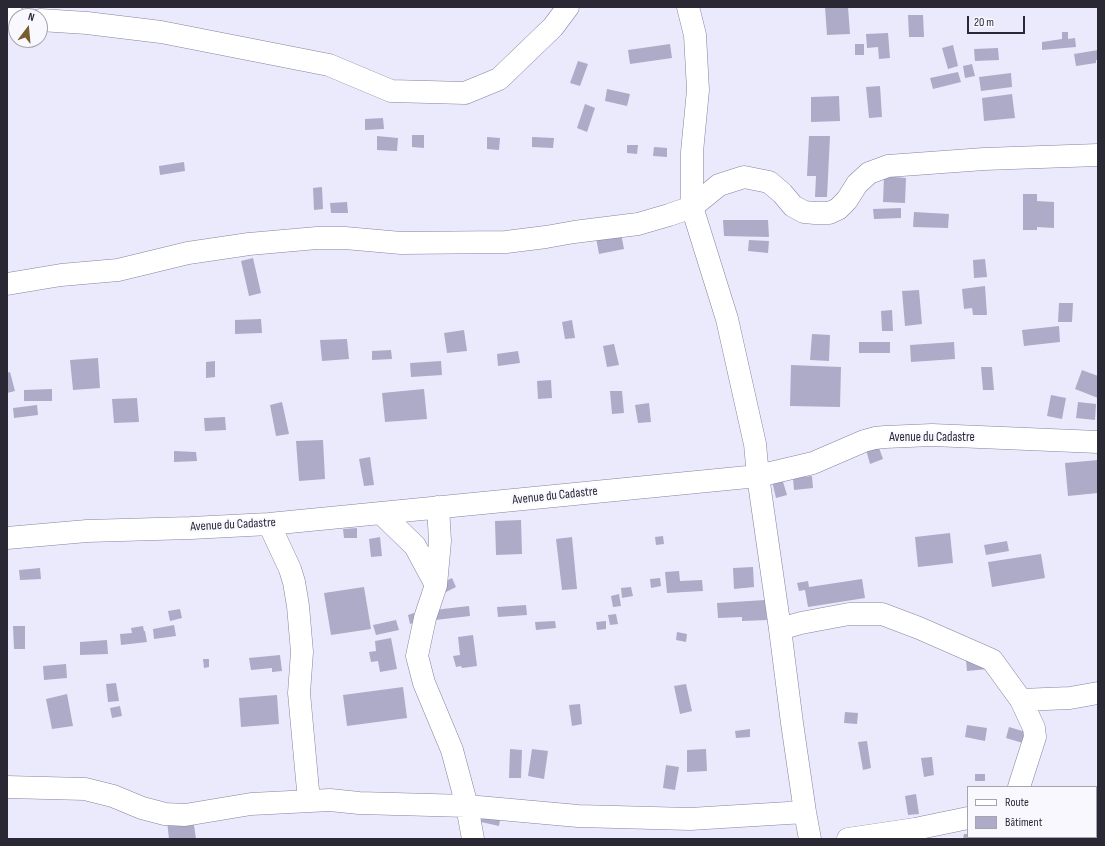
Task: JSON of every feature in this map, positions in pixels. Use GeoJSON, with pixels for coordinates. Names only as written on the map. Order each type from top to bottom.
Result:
{"type":"FeatureCollection","features":[{"type":"Feature","properties":{"kind":"street"},"geometry":{"type":"LineString","coordinates":[[48,21],[87,23],[161,32],[329,66],[391,91],[465,93],[499,79],[553,27],[568,7]]}},
{"type":"Feature","properties":{"kind":"street"},"geometry":{"type":"LineString","coordinates":[[688,7],[695,35],[698,90],[692,152],[692,207],[727,319],[756,444],[758,476],[792,723],[810,839]]}},
{"type":"Feature","properties":{"kind":"street"},"geometry":{"type":"LineString","coordinates":[[7,284],[61,275],[118,270],[188,253],[249,244],[309,238],[345,238],[401,243],[506,242],[638,224],[692,207],[719,185],[744,177],[769,182],[782,193],[792,206],[804,212],[829,213],[838,209],[847,200],[857,184],[869,173],[888,166],[984,159],[1098,156]]}},
{"type":"Feature","properties":{"kind":"street","name":"Avenue du Cadastre"},"geometry":{"type":"LineString","coordinates":[[7,538],[87,531],[269,524],[758,476],[813,463],[875,438],[932,436],[1098,442]]}},
{"type":"Feature","properties":{"kind":"street"},"geometry":{"type":"LineString","coordinates":[[438,508],[440,541],[436,585],[425,618],[417,656],[424,683],[452,750],[467,806],[473,839]]}},
{"type":"Feature","properties":{"kind":"street"},"geometry":{"type":"LineString","coordinates":[[381,513],[415,546],[436,585]]}},
{"type":"Feature","properties":{"kind":"street"},"geometry":{"type":"LineString","coordinates":[[269,524],[290,569],[298,606],[302,652],[299,693],[309,801]]}},
{"type":"Feature","properties":{"kind":"street"},"geometry":{"type":"LineString","coordinates":[[780,629],[800,623],[849,614],[882,614],[919,628],[992,660],[1021,700],[1034,728],[1035,737],[1019,786]]}},
{"type":"Feature","properties":{"kind":"street"},"geometry":{"type":"LineString","coordinates":[[1021,700],[1070,698],[1098,693]]}},
{"type":"Feature","properties":{"kind":"street"},"geometry":{"type":"LineString","coordinates":[[7,787],[85,789],[113,796],[142,808],[165,814],[185,815],[251,804],[330,800],[359,803],[467,806],[578,816],[690,820],[805,812]]}},
{"type":"Feature","properties":{"kind":"street"},"geometry":{"type":"LineString","coordinates":[[848,839],[915,829],[967,818]]}},
{"type":"Feature","properties":{"kind":"building"},"geometry":{"type":"Polygon","coordinates":[[[825,7],[848,7],[850,34],[827,35],[825,7]]]}},
{"type":"Feature","properties":{"kind":"building"},"geometry":{"type":"Polygon","coordinates":[[[908,15],[923,15],[924,37],[909,37],[908,15]]]}},
{"type":"Feature","properties":{"kind":"building"},"geometry":{"type":"Polygon","coordinates":[[[1062,32],[1068,32],[1068,39],[1075,38],[1076,47],[1042,50],[1042,42],[1062,39],[1062,32]]]}},
{"type":"Feature","properties":{"kind":"building"},"geometry":{"type":"Polygon","coordinates":[[[888,33],[890,58],[879,59],[878,47],[867,48],[866,34],[888,33]]]}},
{"type":"Feature","properties":{"kind":"building"},"geometry":{"type":"Polygon","coordinates":[[[670,44],[672,58],[630,64],[628,50],[670,44]]]}},
{"type":"Feature","properties":{"kind":"building"},"geometry":{"type":"Polygon","coordinates":[[[855,44],[864,44],[864,55],[855,55],[855,44]]]}},
{"type":"Feature","properties":{"kind":"building"},"geometry":{"type":"Polygon","coordinates":[[[953,45],[958,66],[948,69],[942,48],[953,45]]]}},
{"type":"Feature","properties":{"kind":"building"},"geometry":{"type":"Polygon","coordinates":[[[998,48],[999,60],[975,61],[974,49],[998,48]]]}},
{"type":"Feature","properties":{"kind":"building"},"geometry":{"type":"Polygon","coordinates":[[[1098,50],[1098,60],[1096,60],[1096,63],[1076,66],[1074,54],[1098,50]]]}},
{"type":"Feature","properties":{"kind":"building"},"geometry":{"type":"Polygon","coordinates":[[[578,61],[588,64],[580,86],[570,83],[578,61]]]}},
{"type":"Feature","properties":{"kind":"building"},"geometry":{"type":"Polygon","coordinates":[[[972,64],[975,76],[965,78],[963,66],[972,64]]]}},
{"type":"Feature","properties":{"kind":"building"},"geometry":{"type":"Polygon","coordinates":[[[958,72],[961,82],[933,89],[930,78],[958,72]]]}},
{"type":"Feature","properties":{"kind":"building"},"geometry":{"type":"Polygon","coordinates":[[[1011,73],[1012,87],[981,91],[979,77],[1011,73]]]}},
{"type":"Feature","properties":{"kind":"building"},"geometry":{"type":"Polygon","coordinates":[[[880,86],[882,117],[869,118],[866,87],[880,86]]]}},
{"type":"Feature","properties":{"kind":"building"},"geometry":{"type":"Polygon","coordinates":[[[607,89],[630,94],[627,106],[605,101],[607,89]]]}},
{"type":"Feature","properties":{"kind":"building"},"geometry":{"type":"Polygon","coordinates":[[[1012,94],[1015,118],[984,121],[982,98],[1012,94]]]}},
{"type":"Feature","properties":{"kind":"building"},"geometry":{"type":"Polygon","coordinates":[[[839,96],[840,121],[811,122],[811,97],[839,96]]]}},
{"type":"Feature","properties":{"kind":"building"},"geometry":{"type":"Polygon","coordinates":[[[585,104],[595,108],[587,132],[577,128],[585,104]]]}},
{"type":"Feature","properties":{"kind":"building"},"geometry":{"type":"Polygon","coordinates":[[[383,118],[384,129],[365,130],[365,119],[383,118]]]}},
{"type":"Feature","properties":{"kind":"building"},"geometry":{"type":"Polygon","coordinates":[[[412,135],[424,135],[424,148],[412,147],[412,135]]]}},
{"type":"Feature","properties":{"kind":"building"},"geometry":{"type":"Polygon","coordinates":[[[377,136],[398,138],[397,151],[377,150],[377,136]]]}},
{"type":"Feature","properties":{"kind":"building"},"geometry":{"type":"Polygon","coordinates":[[[809,136],[830,136],[827,197],[815,197],[816,176],[807,176],[809,136]]]}},
{"type":"Feature","properties":{"kind":"building"},"geometry":{"type":"Polygon","coordinates":[[[487,137],[500,138],[499,150],[487,149],[487,137]]]}},
{"type":"Feature","properties":{"kind":"building"},"geometry":{"type":"Polygon","coordinates":[[[532,137],[554,138],[553,148],[532,147],[532,137]]]}},
{"type":"Feature","properties":{"kind":"building"},"geometry":{"type":"Polygon","coordinates":[[[627,145],[638,145],[637,154],[627,153],[627,145]]]}},
{"type":"Feature","properties":{"kind":"building"},"geometry":{"type":"Polygon","coordinates":[[[654,147],[667,148],[667,157],[653,156],[654,147]]]}},
{"type":"Feature","properties":{"kind":"building"},"geometry":{"type":"Polygon","coordinates":[[[184,162],[185,171],[160,175],[159,166],[184,162]]]}},
{"type":"Feature","properties":{"kind":"building"},"geometry":{"type":"Polygon","coordinates":[[[884,176],[906,178],[905,203],[883,202],[884,176]]]}},
{"type":"Feature","properties":{"kind":"building"},"geometry":{"type":"Polygon","coordinates":[[[322,187],[323,209],[314,210],[313,188],[322,187]]]}},
{"type":"Feature","properties":{"kind":"building"},"geometry":{"type":"Polygon","coordinates":[[[1023,194],[1037,194],[1037,201],[1054,202],[1054,228],[1037,227],[1037,230],[1023,230],[1023,194]]]}},
{"type":"Feature","properties":{"kind":"building"},"geometry":{"type":"Polygon","coordinates":[[[347,202],[348,213],[331,213],[330,203],[347,202]]]}},
{"type":"Feature","properties":{"kind":"building"},"geometry":{"type":"Polygon","coordinates":[[[901,208],[901,218],[874,219],[873,209],[901,208]]]}},
{"type":"Feature","properties":{"kind":"building"},"geometry":{"type":"Polygon","coordinates":[[[914,212],[949,214],[948,228],[913,227],[914,212]]]}},
{"type":"Feature","properties":{"kind":"building"},"geometry":{"type":"Polygon","coordinates":[[[723,220],[768,220],[769,237],[724,236],[723,220]]]}},
{"type":"Feature","properties":{"kind":"building"},"geometry":{"type":"Polygon","coordinates":[[[620,228],[624,249],[599,254],[595,232],[620,228]]]}},
{"type":"Feature","properties":{"kind":"building"},"geometry":{"type":"Polygon","coordinates":[[[749,240],[769,241],[768,253],[748,251],[749,240]]]}},
{"type":"Feature","properties":{"kind":"building"},"geometry":{"type":"Polygon","coordinates":[[[253,258],[261,293],[249,296],[241,261],[253,258]]]}},
{"type":"Feature","properties":{"kind":"building"},"geometry":{"type":"Polygon","coordinates":[[[985,259],[987,277],[974,278],[973,260],[985,259]]]}},
{"type":"Feature","properties":{"kind":"building"},"geometry":{"type":"Polygon","coordinates":[[[985,286],[987,315],[973,315],[972,308],[964,309],[962,289],[985,286]]]}},
{"type":"Feature","properties":{"kind":"building"},"geometry":{"type":"Polygon","coordinates":[[[919,290],[922,324],[905,326],[902,291],[919,290]]]}},
{"type":"Feature","properties":{"kind":"building"},"geometry":{"type":"Polygon","coordinates":[[[1059,303],[1073,303],[1072,322],[1058,322],[1059,303]]]}},
{"type":"Feature","properties":{"kind":"building"},"geometry":{"type":"Polygon","coordinates":[[[892,310],[893,331],[882,331],[881,311],[892,310]]]}},
{"type":"Feature","properties":{"kind":"building"},"geometry":{"type":"Polygon","coordinates":[[[261,319],[262,333],[235,334],[235,320],[261,319]]]}},
{"type":"Feature","properties":{"kind":"building"},"geometry":{"type":"Polygon","coordinates":[[[572,320],[575,338],[565,339],[562,322],[572,320]]]}},
{"type":"Feature","properties":{"kind":"building"},"geometry":{"type":"Polygon","coordinates":[[[1059,326],[1060,342],[1024,346],[1022,330],[1059,326]]]}},
{"type":"Feature","properties":{"kind":"building"},"geometry":{"type":"Polygon","coordinates":[[[464,330],[467,351],[447,353],[444,333],[464,330]]]}},
{"type":"Feature","properties":{"kind":"building"},"geometry":{"type":"Polygon","coordinates":[[[812,334],[830,335],[829,361],[810,360],[812,334]]]}},
{"type":"Feature","properties":{"kind":"building"},"geometry":{"type":"Polygon","coordinates":[[[347,339],[349,359],[322,361],[320,340],[347,339]]]}},
{"type":"Feature","properties":{"kind":"building"},"geometry":{"type":"Polygon","coordinates":[[[859,342],[890,342],[890,353],[859,353],[859,342]]]}},
{"type":"Feature","properties":{"kind":"building"},"geometry":{"type":"Polygon","coordinates":[[[954,342],[955,359],[911,362],[910,345],[954,342]]]}},
{"type":"Feature","properties":{"kind":"building"},"geometry":{"type":"Polygon","coordinates":[[[614,344],[619,365],[607,367],[603,346],[614,344]]]}},
{"type":"Feature","properties":{"kind":"building"},"geometry":{"type":"Polygon","coordinates":[[[391,350],[392,359],[372,360],[372,351],[391,350]]]}},
{"type":"Feature","properties":{"kind":"building"},"geometry":{"type":"Polygon","coordinates":[[[518,351],[520,363],[498,366],[497,354],[518,351]]]}},
{"type":"Feature","properties":{"kind":"building"},"geometry":{"type":"Polygon","coordinates":[[[98,358],[100,388],[73,390],[70,360],[98,358]]]}},
{"type":"Feature","properties":{"kind":"building"},"geometry":{"type":"Polygon","coordinates":[[[215,361],[215,377],[206,378],[206,362],[215,361]]]}},
{"type":"Feature","properties":{"kind":"building"},"geometry":{"type":"Polygon","coordinates":[[[441,361],[442,375],[411,377],[410,363],[441,361]]]}},
{"type":"Feature","properties":{"kind":"building"},"geometry":{"type":"Polygon","coordinates":[[[791,365],[841,367],[840,407],[790,406],[791,365]]]}},
{"type":"Feature","properties":{"kind":"building"},"geometry":{"type":"Polygon","coordinates":[[[981,367],[992,367],[994,390],[983,390],[981,367]]]}},
{"type":"Feature","properties":{"kind":"building"},"geometry":{"type":"Polygon","coordinates":[[[1082,370],[1098,376],[1098,398],[1075,389],[1082,370]]]}},
{"type":"Feature","properties":{"kind":"building"},"geometry":{"type":"Polygon","coordinates":[[[10,372],[15,391],[7,393],[7,373],[10,372]]]}},
{"type":"Feature","properties":{"kind":"building"},"geometry":{"type":"Polygon","coordinates":[[[551,380],[552,398],[538,399],[537,381],[551,380]]]}},
{"type":"Feature","properties":{"kind":"building"},"geometry":{"type":"Polygon","coordinates":[[[52,389],[52,401],[24,401],[24,390],[52,389]]]}},
{"type":"Feature","properties":{"kind":"building"},"geometry":{"type":"Polygon","coordinates":[[[424,389],[427,419],[385,422],[382,393],[424,389]]]}},
{"type":"Feature","properties":{"kind":"building"},"geometry":{"type":"Polygon","coordinates":[[[610,391],[622,391],[624,413],[612,414],[610,391]]]}},
{"type":"Feature","properties":{"kind":"building"},"geometry":{"type":"Polygon","coordinates":[[[1051,395],[1066,398],[1062,419],[1047,416],[1051,395]]]}},
{"type":"Feature","properties":{"kind":"building"},"geometry":{"type":"Polygon","coordinates":[[[137,398],[139,422],[114,423],[112,399],[137,398]]]}},
{"type":"Feature","properties":{"kind":"building"},"geometry":{"type":"Polygon","coordinates":[[[282,402],[289,434],[276,436],[270,405],[282,402]]]}},
{"type":"Feature","properties":{"kind":"building"},"geometry":{"type":"Polygon","coordinates":[[[1078,402],[1096,404],[1095,420],[1076,418],[1078,402]]]}},
{"type":"Feature","properties":{"kind":"building"},"geometry":{"type":"Polygon","coordinates":[[[649,403],[651,422],[638,423],[635,405],[649,403]]]}},
{"type":"Feature","properties":{"kind":"building"},"geometry":{"type":"Polygon","coordinates":[[[37,405],[38,415],[14,418],[13,408],[37,405]]]}},
{"type":"Feature","properties":{"kind":"building"},"geometry":{"type":"Polygon","coordinates":[[[225,417],[226,430],[205,431],[204,418],[225,417]]]}},
{"type":"Feature","properties":{"kind":"building"},"geometry":{"type":"Polygon","coordinates":[[[323,440],[325,479],[299,481],[296,441],[323,440]]]}},
{"type":"Feature","properties":{"kind":"building"},"geometry":{"type":"Polygon","coordinates":[[[877,442],[883,459],[870,464],[865,446],[877,442]]]}},
{"type":"Feature","properties":{"kind":"building"},"geometry":{"type":"Polygon","coordinates":[[[174,451],[196,452],[197,461],[174,462],[174,451]]]}},
{"type":"Feature","properties":{"kind":"building"},"geometry":{"type":"Polygon","coordinates":[[[370,457],[374,485],[364,486],[359,459],[370,457]]]}},
{"type":"Feature","properties":{"kind":"building"},"geometry":{"type":"Polygon","coordinates":[[[1098,460],[1098,493],[1068,496],[1065,463],[1098,460]]]}},
{"type":"Feature","properties":{"kind":"building"},"geometry":{"type":"Polygon","coordinates":[[[781,475],[787,495],[776,498],[771,477],[781,475]]]}},
{"type":"Feature","properties":{"kind":"building"},"geometry":{"type":"Polygon","coordinates":[[[812,476],[813,488],[794,490],[793,478],[812,476]]]}},
{"type":"Feature","properties":{"kind":"building"},"geometry":{"type":"Polygon","coordinates":[[[521,520],[522,554],[496,555],[495,521],[521,520]]]}},
{"type":"Feature","properties":{"kind":"building"},"geometry":{"type":"Polygon","coordinates":[[[357,528],[357,538],[344,538],[343,529],[357,528]]]}},
{"type":"Feature","properties":{"kind":"building"},"geometry":{"type":"Polygon","coordinates":[[[950,533],[953,563],[918,567],[915,537],[950,533]]]}},
{"type":"Feature","properties":{"kind":"building"},"geometry":{"type":"Polygon","coordinates":[[[663,536],[664,544],[656,545],[655,537],[663,536]]]}},
{"type":"Feature","properties":{"kind":"building"},"geometry":{"type":"Polygon","coordinates":[[[380,537],[382,556],[371,557],[369,539],[380,537]]]}},
{"type":"Feature","properties":{"kind":"building"},"geometry":{"type":"Polygon","coordinates":[[[572,537],[577,589],[562,590],[556,539],[572,537]]]}},
{"type":"Feature","properties":{"kind":"building"},"geometry":{"type":"Polygon","coordinates":[[[1007,541],[1009,551],[986,555],[984,545],[1007,541]]]}},
{"type":"Feature","properties":{"kind":"building"},"geometry":{"type":"Polygon","coordinates":[[[1041,554],[1045,578],[992,587],[988,562],[1041,554]]]}},
{"type":"Feature","properties":{"kind":"building"},"geometry":{"type":"Polygon","coordinates":[[[753,567],[754,587],[734,589],[733,568],[753,567]]]}},
{"type":"Feature","properties":{"kind":"building"},"geometry":{"type":"Polygon","coordinates":[[[40,568],[41,579],[20,580],[19,570],[40,568]]]}},
{"type":"Feature","properties":{"kind":"building"},"geometry":{"type":"Polygon","coordinates":[[[679,571],[680,581],[702,580],[703,591],[667,593],[665,572],[679,571]]]}},
{"type":"Feature","properties":{"kind":"building"},"geometry":{"type":"Polygon","coordinates":[[[452,578],[456,587],[446,592],[441,583],[452,578]]]}},
{"type":"Feature","properties":{"kind":"building"},"geometry":{"type":"Polygon","coordinates":[[[660,578],[661,586],[651,588],[650,579],[660,578]]]}},
{"type":"Feature","properties":{"kind":"building"},"geometry":{"type":"Polygon","coordinates":[[[862,579],[865,598],[808,607],[805,590],[799,591],[797,583],[808,581],[809,587],[862,579]]]}},
{"type":"Feature","properties":{"kind":"building"},"geometry":{"type":"Polygon","coordinates":[[[364,587],[371,629],[331,635],[324,593],[364,587]]]}},
{"type":"Feature","properties":{"kind":"building"},"geometry":{"type":"Polygon","coordinates":[[[631,587],[633,596],[622,598],[621,588],[631,587]]]}},
{"type":"Feature","properties":{"kind":"building"},"geometry":{"type":"Polygon","coordinates":[[[619,594],[621,606],[613,607],[611,596],[619,594]]]}},
{"type":"Feature","properties":{"kind":"building"},"geometry":{"type":"Polygon","coordinates":[[[765,600],[767,620],[742,621],[742,617],[718,618],[717,603],[765,600]]]}},
{"type":"Feature","properties":{"kind":"building"},"geometry":{"type":"Polygon","coordinates":[[[526,605],[527,615],[498,617],[497,607],[526,605]]]}},
{"type":"Feature","properties":{"kind":"building"},"geometry":{"type":"Polygon","coordinates":[[[469,606],[470,616],[435,620],[434,610],[469,606]]]}},
{"type":"Feature","properties":{"kind":"building"},"geometry":{"type":"Polygon","coordinates":[[[180,609],[182,618],[170,621],[168,611],[180,609]]]}},
{"type":"Feature","properties":{"kind":"building"},"geometry":{"type":"Polygon","coordinates":[[[414,613],[417,622],[410,624],[408,615],[414,613]]]}},
{"type":"Feature","properties":{"kind":"building"},"geometry":{"type":"Polygon","coordinates":[[[616,614],[618,624],[610,625],[608,615],[616,614]]]}},
{"type":"Feature","properties":{"kind":"building"},"geometry":{"type":"Polygon","coordinates":[[[396,620],[399,630],[376,635],[373,625],[396,620]]]}},
{"type":"Feature","properties":{"kind":"building"},"geometry":{"type":"Polygon","coordinates":[[[555,621],[556,628],[536,630],[535,622],[555,621]]]}},
{"type":"Feature","properties":{"kind":"building"},"geometry":{"type":"Polygon","coordinates":[[[606,621],[606,629],[597,630],[596,622],[606,621]]]}},
{"type":"Feature","properties":{"kind":"building"},"geometry":{"type":"Polygon","coordinates":[[[174,625],[176,636],[154,639],[153,629],[174,625]]]}},
{"type":"Feature","properties":{"kind":"building"},"geometry":{"type":"Polygon","coordinates":[[[13,626],[25,626],[25,649],[14,649],[13,626]]]}},
{"type":"Feature","properties":{"kind":"building"},"geometry":{"type":"Polygon","coordinates":[[[143,626],[147,642],[121,645],[120,634],[132,633],[131,628],[143,626]]]}},
{"type":"Feature","properties":{"kind":"building"},"geometry":{"type":"Polygon","coordinates":[[[677,632],[687,634],[686,642],[676,640],[677,632]]]}},
{"type":"Feature","properties":{"kind":"building"},"geometry":{"type":"Polygon","coordinates":[[[473,635],[477,666],[462,668],[461,666],[456,667],[453,656],[460,655],[458,637],[473,635]]]}},
{"type":"Feature","properties":{"kind":"building"},"geometry":{"type":"Polygon","coordinates":[[[391,638],[397,669],[380,672],[378,661],[371,662],[369,652],[376,651],[375,641],[391,638]]]}},
{"type":"Feature","properties":{"kind":"building"},"geometry":{"type":"Polygon","coordinates":[[[107,640],[108,654],[80,655],[80,642],[107,640]]]}},
{"type":"Feature","properties":{"kind":"building"},"geometry":{"type":"Polygon","coordinates":[[[280,655],[282,671],[272,672],[272,668],[251,670],[249,658],[280,655]]]}},
{"type":"Feature","properties":{"kind":"building"},"geometry":{"type":"Polygon","coordinates":[[[203,659],[209,659],[209,667],[204,668],[203,659]]]}},
{"type":"Feature","properties":{"kind":"building"},"geometry":{"type":"Polygon","coordinates":[[[966,660],[988,669],[967,671],[966,660]]]}},
{"type":"Feature","properties":{"kind":"building"},"geometry":{"type":"Polygon","coordinates":[[[66,664],[67,678],[44,680],[43,666],[66,664]]]}},
{"type":"Feature","properties":{"kind":"building"},"geometry":{"type":"Polygon","coordinates":[[[116,683],[119,701],[108,702],[106,684],[116,683]]]}},
{"type":"Feature","properties":{"kind":"building"},"geometry":{"type":"Polygon","coordinates":[[[686,684],[692,711],[680,714],[674,686],[686,684]]]}},
{"type":"Feature","properties":{"kind":"building"},"geometry":{"type":"Polygon","coordinates":[[[403,687],[407,718],[347,726],[343,695],[403,687]]]}},
{"type":"Feature","properties":{"kind":"building"},"geometry":{"type":"Polygon","coordinates":[[[67,694],[73,726],[52,729],[46,699],[67,694]]]}},
{"type":"Feature","properties":{"kind":"building"},"geometry":{"type":"Polygon","coordinates":[[[277,695],[279,724],[241,727],[239,698],[277,695]]]}},
{"type":"Feature","properties":{"kind":"building"},"geometry":{"type":"Polygon","coordinates":[[[580,704],[582,724],[572,726],[569,705],[580,704]]]}},
{"type":"Feature","properties":{"kind":"building"},"geometry":{"type":"Polygon","coordinates":[[[120,706],[122,716],[112,718],[110,708],[120,706]]]}},
{"type":"Feature","properties":{"kind":"building"},"geometry":{"type":"Polygon","coordinates":[[[845,712],[858,713],[857,724],[844,723],[845,712]]]}},
{"type":"Feature","properties":{"kind":"building"},"geometry":{"type":"Polygon","coordinates":[[[967,725],[987,728],[985,741],[965,737],[967,725]]]}},
{"type":"Feature","properties":{"kind":"building"},"geometry":{"type":"Polygon","coordinates":[[[1009,727],[1029,733],[1026,744],[1006,738],[1009,727]]]}},
{"type":"Feature","properties":{"kind":"building"},"geometry":{"type":"Polygon","coordinates":[[[750,729],[750,737],[736,738],[735,731],[750,729]]]}},
{"type":"Feature","properties":{"kind":"building"},"geometry":{"type":"Polygon","coordinates":[[[867,741],[871,768],[863,770],[858,742],[867,741]]]}},
{"type":"Feature","properties":{"kind":"building"},"geometry":{"type":"Polygon","coordinates":[[[510,749],[522,750],[521,778],[509,778],[510,749]]]}},
{"type":"Feature","properties":{"kind":"building"},"geometry":{"type":"Polygon","coordinates":[[[532,749],[548,751],[544,779],[528,776],[532,749]]]}},
{"type":"Feature","properties":{"kind":"building"},"geometry":{"type":"Polygon","coordinates":[[[706,749],[707,771],[687,772],[687,750],[706,749]]]}},
{"type":"Feature","properties":{"kind":"building"},"geometry":{"type":"Polygon","coordinates":[[[932,757],[934,775],[924,777],[921,758],[932,757]]]}},
{"type":"Feature","properties":{"kind":"building"},"geometry":{"type":"Polygon","coordinates":[[[666,765],[679,767],[675,790],[663,788],[666,765]]]}},
{"type":"Feature","properties":{"kind":"building"},"geometry":{"type":"Polygon","coordinates":[[[975,774],[985,774],[985,781],[975,781],[975,774]]]}},
{"type":"Feature","properties":{"kind":"building"},"geometry":{"type":"Polygon","coordinates":[[[916,794],[919,814],[908,815],[905,796],[916,794]]]}},
{"type":"Feature","properties":{"kind":"building"},"geometry":{"type":"Polygon","coordinates":[[[483,810],[501,814],[499,826],[481,822],[483,810]]]}},
{"type":"Feature","properties":{"kind":"building"},"geometry":{"type":"Polygon","coordinates":[[[193,818],[196,839],[169,839],[167,821],[193,818]]]}},
{"type":"Feature","properties":{"kind":"building"},"geometry":{"type":"Polygon","coordinates":[[[964,834],[967,834],[967,838],[983,838],[983,839],[963,839],[964,834]]]}}]}
